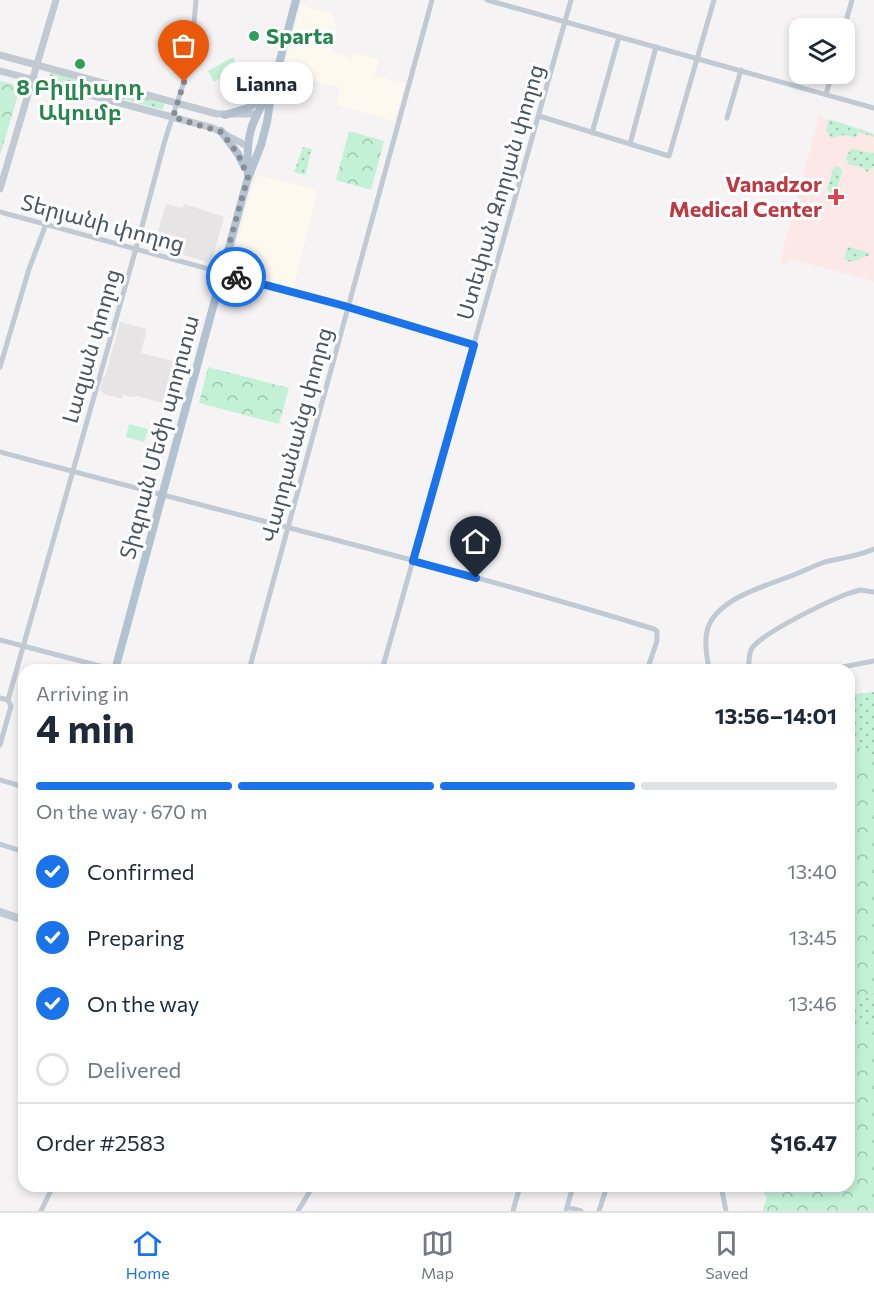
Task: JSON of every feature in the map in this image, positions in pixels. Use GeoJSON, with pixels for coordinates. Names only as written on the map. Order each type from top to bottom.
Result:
{"type":"FeatureCollection","features":[{"type":"Feature","properties":{"kind":"main road","name":"Տիգրան Մեծի պողոտա"},"geometry":{"type":"LineString","coordinates":[[117,664],[221,273],[248,177],[261,146],[272,90],[296,0]]}},
{"type":"Feature","properties":{"kind":"main road","name":"Տիգրան Մեծի պողոտա"},"geometry":{"type":"LineString","coordinates":[[248,177],[247,146],[255,114],[272,90]]}},
{"type":"Feature","properties":{"kind":"main road"},"geometry":{"type":"LineString","coordinates":[[225,115],[248,108],[272,90]]}},
{"type":"Feature","properties":{"kind":"main road"},"geometry":{"type":"LineString","coordinates":[[255,114],[264,115],[267,122]]}},
{"type":"Feature","properties":{"kind":"main road"},"geometry":{"type":"LineString","coordinates":[[221,132],[238,154],[248,177]]}},
{"type":"Feature","properties":{"kind":"main road"},"geometry":{"type":"LineString","coordinates":[[247,146],[254,151],[261,146]]}},
{"type":"Feature","properties":{"kind":"main road"},"geometry":{"type":"LineString","coordinates":[[0,912],[18,918]]}},
{"type":"Feature","properties":{"kind":"street"},"geometry":{"type":"LineString","coordinates":[[0,189],[56,0]]}},
{"type":"Feature","properties":{"kind":"street","name":"Լազյան փողոց"},"geometry":{"type":"LineString","coordinates":[[18,664],[192,47],[196,0]]}},
{"type":"Feature","properties":{"kind":"street","name":"Վարդանանց փողոց"},"geometry":{"type":"LineString","coordinates":[[251,664],[432,0]]}},
{"type":"Feature","properties":{"kind":"street"},"geometry":{"type":"LineString","coordinates":[[487,0],[874,108]]}},
{"type":"Feature","properties":{"kind":"street","name":"Ստեփան Զորյան փողոց"},"geometry":{"type":"LineString","coordinates":[[384,664],[571,0]]}},
{"type":"Feature","properties":{"kind":"street"},"geometry":{"type":"LineString","coordinates":[[539,117],[669,156],[714,0]]}},
{"type":"Feature","properties":{"kind":"street"},"geometry":{"type":"LineString","coordinates":[[847,18],[852,0]]}},
{"type":"Feature","properties":{"kind":"street"},"geometry":{"type":"LineString","coordinates":[[592,133],[619,37]]}},
{"type":"Feature","properties":{"kind":"street"},"geometry":{"type":"LineString","coordinates":[[630,144],[656,47]]}},
{"type":"Feature","properties":{"kind":"street"},"geometry":{"type":"LineString","coordinates":[[0,55],[225,115],[255,114]]}},
{"type":"Feature","properties":{"kind":"street"},"geometry":{"type":"LineString","coordinates":[[727,118],[741,70]]}},
{"type":"Feature","properties":{"kind":"street"},"geometry":{"type":"LineString","coordinates":[[0,71],[173,117],[221,132],[247,146]]}},
{"type":"Feature","properties":{"kind":"street"},"geometry":{"type":"LineString","coordinates":[[826,94],[829,84]]}},
{"type":"Feature","properties":{"kind":"street","name":"Տերյանի փողոց"},"geometry":{"type":"LineString","coordinates":[[0,212],[349,308],[474,345]]}},
{"type":"Feature","properties":{"kind":"street"},"geometry":{"type":"LineString","coordinates":[[0,367],[29,269],[46,224]]}},
{"type":"Feature","properties":{"kind":"street"},"geometry":{"type":"LineString","coordinates":[[0,452],[413,561],[654,629],[657,632],[657,641],[649,664]]}},
{"type":"Feature","properties":{"kind":"street"},"geometry":{"type":"LineString","coordinates":[[708,664],[706,635],[710,623],[719,611],[734,600],[823,563],[859,555],[874,549]]}},
{"type":"Feature","properties":{"kind":"street"},"geometry":{"type":"LineString","coordinates":[[749,664],[754,645],[787,623],[850,593],[860,590],[874,592]]}},
{"type":"Feature","properties":{"kind":"street"},"geometry":{"type":"LineString","coordinates":[[0,640],[91,664]]}},
{"type":"Feature","properties":{"kind":"street"},"geometry":{"type":"LineString","coordinates":[[855,665],[874,661]]}},
{"type":"Feature","properties":{"kind":"street","name":"Լազյան փողոց"},"geometry":{"type":"LineString","coordinates":[[0,745],[11,710],[8,700],[18,665]]}},
{"type":"Feature","properties":{"kind":"street"},"geometry":{"type":"LineString","coordinates":[[0,698],[8,700]]}},
{"type":"Feature","properties":{"kind":"street"},"geometry":{"type":"LineString","coordinates":[[0,780],[18,786]]}},
{"type":"Feature","properties":{"kind":"street"},"geometry":{"type":"LineString","coordinates":[[0,844],[18,850]]}},
{"type":"Feature","properties":{"kind":"street"},"geometry":{"type":"LineString","coordinates":[[41,1211],[50,1192]]}},
{"type":"Feature","properties":{"kind":"street"},"geometry":{"type":"LineString","coordinates":[[298,1211],[309,1192]]}},
{"type":"Feature","properties":{"kind":"street"},"geometry":{"type":"LineString","coordinates":[[513,1211],[518,1192]]}},
{"type":"Feature","properties":{"kind":"street"},"geometry":{"type":"LineString","coordinates":[[571,1192],[566,1209],[581,1211]]}},
{"type":"Feature","properties":{"kind":"street"},"geometry":{"type":"LineString","coordinates":[[599,1211],[605,1192]]}},
{"type":"Feature","properties":{"kind":"street"},"geometry":{"type":"LineString","coordinates":[[722,1192],[726,1211]]}},
{"type":"Feature","properties":{"kind":"shaded area"},"geometry":{"type":"Polygon","coordinates":[[[301,5],[333,14],[337,28],[330,51],[351,58],[355,53],[379,59],[375,76],[406,83],[394,121],[336,105],[340,88],[283,72],[301,5]]]}},
{"type":"Feature","properties":{"kind":"shaded area","name":"Vanadzor Medical Center"},"geometry":{"type":"Polygon","coordinates":[[[819,116],[874,134],[874,281],[790,259],[785,265],[780,261],[819,116]]]}},
{"type":"Feature","properties":{"kind":"shaded area"},"geometry":{"type":"Polygon","coordinates":[[[259,175],[318,190],[293,289],[234,274],[230,269],[253,184],[259,175]]]}},
{"type":"Feature","properties":{"kind":"shaded area"},"geometry":{"type":"Polygon","coordinates":[[[166,204],[183,208],[184,204],[224,217],[211,263],[176,253],[180,238],[158,231],[166,204]]]}},
{"type":"Feature","properties":{"kind":"shaded area"},"geometry":{"type":"Polygon","coordinates":[[[120,322],[147,329],[141,353],[185,364],[174,406],[137,396],[123,395],[122,399],[104,394],[100,390],[120,322]]]}},
{"type":"Feature","properties":{"kind":"green space"},"geometry":{"type":"Polygon","coordinates":[[[233,57],[239,68],[214,82],[208,71],[233,57]]]}},
{"type":"Feature","properties":{"kind":"green space"},"geometry":{"type":"Polygon","coordinates":[[[51,72],[110,89],[108,95],[49,79],[51,72]]]}},
{"type":"Feature","properties":{"kind":"green space"},"geometry":{"type":"Polygon","coordinates":[[[0,81],[13,84],[18,95],[0,155],[0,81]]]}},
{"type":"Feature","properties":{"kind":"green space"},"geometry":{"type":"Polygon","coordinates":[[[114,90],[164,103],[163,110],[112,96],[114,90]]]}},
{"type":"Feature","properties":{"kind":"green space"},"geometry":{"type":"Polygon","coordinates":[[[829,119],[874,134],[874,137],[858,132],[856,138],[844,135],[831,138],[826,131],[829,119]]]}},
{"type":"Feature","properties":{"kind":"green space"},"geometry":{"type":"Polygon","coordinates":[[[349,131],[384,141],[371,190],[336,180],[349,131]]]}},
{"type":"Feature","properties":{"kind":"green space"},"geometry":{"type":"Polygon","coordinates":[[[303,147],[312,149],[305,175],[294,172],[303,147]]]}},
{"type":"Feature","properties":{"kind":"green space"},"geometry":{"type":"Polygon","coordinates":[[[850,149],[874,154],[874,166],[867,172],[861,167],[849,164],[846,159],[850,149]]]}},
{"type":"Feature","properties":{"kind":"green space"},"geometry":{"type":"Polygon","coordinates":[[[836,166],[841,168],[842,172],[837,191],[832,194],[827,189],[836,166]]]}},
{"type":"Feature","properties":{"kind":"green space"},"geometry":{"type":"Polygon","coordinates":[[[849,247],[870,255],[851,262],[844,259],[849,247]]]}},
{"type":"Feature","properties":{"kind":"green space"},"geometry":{"type":"Polygon","coordinates":[[[208,367],[289,388],[279,424],[199,403],[208,367]]]}},
{"type":"Feature","properties":{"kind":"green space"},"geometry":{"type":"Polygon","coordinates":[[[129,424],[148,429],[144,442],[126,437],[129,424]]]}},
{"type":"Feature","properties":{"kind":"green space"},"geometry":{"type":"Polygon","coordinates":[[[874,692],[874,758],[855,744],[855,694],[874,692]]]}},
{"type":"Feature","properties":{"kind":"green space"},"geometry":{"type":"Polygon","coordinates":[[[855,744],[874,758],[874,993],[855,1003],[855,744]]]}},
{"type":"Feature","properties":{"kind":"green space"},"geometry":{"type":"Polygon","coordinates":[[[874,993],[874,1028],[855,1024],[855,1003],[874,993]]]}},
{"type":"Feature","properties":{"kind":"green space"},"geometry":{"type":"Polygon","coordinates":[[[855,1024],[874,1028],[874,1211],[762,1211],[767,1198],[764,1192],[855,1192],[855,1024]]]}},
{"type":"Feature","properties":{"kind":"way so far"},"geometry":{"type":"LineString","coordinates":[[184,82],[173,117],[221,132],[232,144],[248,177],[221,273],[236,277]]}},
{"type":"Feature","properties":{"kind":"place","name":"Sparta"},"geometry":{"type":"Point","coordinates":[254,36]}},
{"type":"Feature","properties":{"kind":"place","name":"8 Բիլլիարդ Ակումբ"},"geometry":{"type":"Point","coordinates":[80,64]}},
{"type":"Feature","properties":{"kind":"place","name":"Lianna"},"geometry":{"type":"Point","coordinates":[184,82]}},
{"type":"Feature","properties":{"kind":"place","name":"Vanadzor Medical Center"},"geometry":{"type":"Point","coordinates":[836,197]}},
{"type":"Feature","properties":{"kind":"route"},"geometry":{"type":"LineString","coordinates":[[236,277],[341,305],[474,345],[413,561],[476,578]]}}]}
